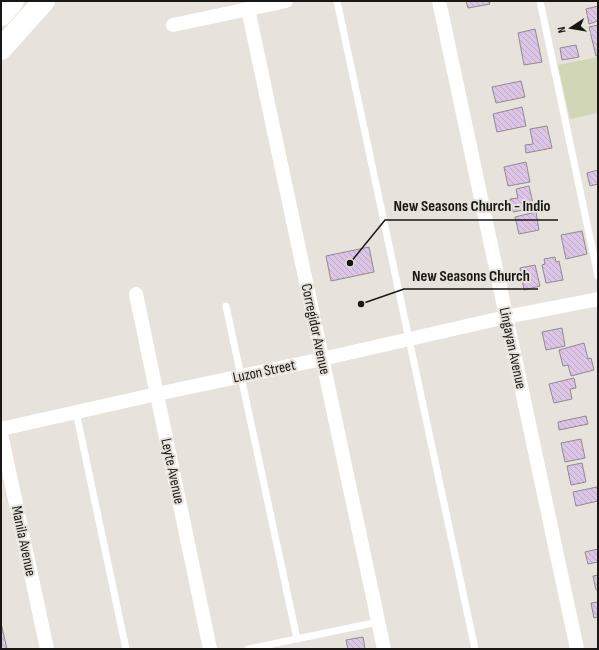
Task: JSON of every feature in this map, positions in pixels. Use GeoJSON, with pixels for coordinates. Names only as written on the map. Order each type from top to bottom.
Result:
{"type":"FeatureCollection","features":[{"type":"Feature","properties":{"kind":"main road"},"geometry":{"type":"LineString","coordinates":[[1,15],[13,1]]}},
{"type":"Feature","properties":{"kind":"main road"},"geometry":{"type":"LineString","coordinates":[[1,49],[44,1]]}},
{"type":"Feature","properties":{"kind":"street"},"geometry":{"type":"LineString","coordinates":[[173,25],[286,1]]}},
{"type":"Feature","properties":{"kind":"street","name":"Lingayan Avenue"},"geometry":{"type":"LineString","coordinates":[[439,1],[577,649]]}},
{"type":"Feature","properties":{"kind":"street","name":"Corregidor Avenue"},"geometry":{"type":"LineString","coordinates":[[248,9],[384,649]]}},
{"type":"Feature","properties":{"kind":"street","name":"Leyte Avenue"},"geometry":{"type":"LineString","coordinates":[[136,294],[210,649]]}},
{"type":"Feature","properties":{"kind":"street","name":"Luzon Street"},"geometry":{"type":"LineString","coordinates":[[1,429],[506,317],[598,299]]}},
{"type":"Feature","properties":{"kind":"street","name":"Manila Avenue"},"geometry":{"type":"LineString","coordinates":[[1,434],[3,455],[47,649]]}},
{"type":"Feature","properties":{"kind":"lane"},"geometry":{"type":"LineString","coordinates":[[337,1],[475,649]]}},
{"type":"Feature","properties":{"kind":"lane"},"geometry":{"type":"LineString","coordinates":[[540,1],[598,276]]}},
{"type":"Feature","properties":{"kind":"lane"},"geometry":{"type":"LineString","coordinates":[[226,306],[297,639]]}},
{"type":"Feature","properties":{"kind":"lane"},"geometry":{"type":"LineString","coordinates":[[76,412],[126,649]]}},
{"type":"Feature","properties":{"kind":"lane"},"geometry":{"type":"LineString","coordinates":[[248,649],[378,622]]}},
{"type":"Feature","properties":{"kind":"green space"},"geometry":{"type":"Polygon","coordinates":[[[598,57],[598,113],[570,119],[558,65],[598,57]]]}},
{"type":"Feature","properties":{"kind":"building"},"geometry":{"type":"Polygon","coordinates":[[[466,1],[489,1],[490,4],[468,8],[466,1]]]}},
{"type":"Feature","properties":{"kind":"building"},"geometry":{"type":"Polygon","coordinates":[[[598,6],[598,21],[589,24],[586,9],[598,6]]]}},
{"type":"Feature","properties":{"kind":"building"},"geometry":{"type":"Polygon","coordinates":[[[598,25],[598,55],[596,56],[589,27],[598,25]]]}},
{"type":"Feature","properties":{"kind":"building"},"geometry":{"type":"Polygon","coordinates":[[[535,29],[542,62],[524,65],[518,33],[535,29]]]}},
{"type":"Feature","properties":{"kind":"building"},"geometry":{"type":"Polygon","coordinates":[[[576,45],[579,57],[562,60],[560,48],[576,45]]]}},
{"type":"Feature","properties":{"kind":"building"},"geometry":{"type":"Polygon","coordinates":[[[521,81],[525,97],[496,103],[492,87],[521,81]]]}},
{"type":"Feature","properties":{"kind":"building"},"geometry":{"type":"Polygon","coordinates":[[[522,107],[526,126],[497,132],[493,114],[522,107]]]}},
{"type":"Feature","properties":{"kind":"building"},"geometry":{"type":"Polygon","coordinates":[[[547,126],[552,148],[526,153],[525,145],[533,144],[530,129],[547,126]]]}},
{"type":"Feature","properties":{"kind":"building"},"geometry":{"type":"Polygon","coordinates":[[[526,162],[530,182],[508,186],[504,167],[526,162]]]}},
{"type":"Feature","properties":{"kind":"building"},"geometry":{"type":"Polygon","coordinates":[[[598,170],[598,184],[590,186],[587,173],[598,170]]]}},
{"type":"Feature","properties":{"kind":"building"},"geometry":{"type":"Polygon","coordinates":[[[529,186],[534,208],[513,212],[510,199],[518,198],[516,189],[529,186]]]}},
{"type":"Feature","properties":{"kind":"building"},"geometry":{"type":"Polygon","coordinates":[[[536,212],[539,230],[519,234],[515,217],[536,212]]]}},
{"type":"Feature","properties":{"kind":"building"},"geometry":{"type":"Polygon","coordinates":[[[582,231],[587,254],[566,259],[561,235],[582,231]]]}},
{"type":"Feature","properties":{"kind":"building"},"geometry":{"type":"Polygon","coordinates":[[[369,247],[374,272],[331,281],[326,256],[369,247]]]}},
{"type":"Feature","properties":{"kind":"building"},"geometry":{"type":"Polygon","coordinates":[[[555,257],[556,262],[559,261],[563,280],[546,283],[542,265],[545,264],[544,259],[555,257]]]}},
{"type":"Feature","properties":{"kind":"building"},"geometry":{"type":"Polygon","coordinates":[[[535,265],[540,286],[524,290],[520,268],[535,265]]]}},
{"type":"Feature","properties":{"kind":"building"},"geometry":{"type":"Polygon","coordinates":[[[562,328],[565,346],[546,350],[542,332],[562,328]]]}},
{"type":"Feature","properties":{"kind":"building"},"geometry":{"type":"Polygon","coordinates":[[[584,343],[588,359],[591,358],[594,370],[571,376],[568,365],[563,366],[559,350],[584,343]]]}},
{"type":"Feature","properties":{"kind":"building"},"geometry":{"type":"Polygon","coordinates":[[[574,378],[576,388],[570,389],[572,399],[554,403],[549,384],[574,378]]]}},
{"type":"Feature","properties":{"kind":"building"},"geometry":{"type":"Polygon","coordinates":[[[586,416],[588,424],[559,430],[558,422],[586,416]]]}},
{"type":"Feature","properties":{"kind":"building"},"geometry":{"type":"Polygon","coordinates":[[[581,439],[585,458],[565,462],[561,443],[581,439]]]}},
{"type":"Feature","properties":{"kind":"building"},"geometry":{"type":"Polygon","coordinates":[[[582,463],[586,482],[571,485],[567,466],[582,463]]]}},
{"type":"Feature","properties":{"kind":"building"},"geometry":{"type":"Polygon","coordinates":[[[597,487],[598,501],[576,506],[573,492],[597,487]]]}},
{"type":"Feature","properties":{"kind":"building"},"geometry":{"type":"Polygon","coordinates":[[[598,549],[598,562],[588,564],[585,552],[598,549]]]}},
{"type":"Feature","properties":{"kind":"building"},"geometry":{"type":"Polygon","coordinates":[[[598,575],[598,590],[596,590],[593,576],[598,575]]]}},
{"type":"Feature","properties":{"kind":"building"},"geometry":{"type":"Polygon","coordinates":[[[598,602],[598,617],[594,618],[591,603],[598,602]]]}},
{"type":"Feature","properties":{"kind":"building"},"geometry":{"type":"Polygon","coordinates":[[[1,623],[7,649],[1,649],[1,623]]]}},
{"type":"Feature","properties":{"kind":"building"},"geometry":{"type":"Polygon","coordinates":[[[363,637],[365,649],[348,649],[346,640],[363,637]]]}},
{"type":"Feature","properties":{"kind":"place","name":"New Seasons Church - Indio"},"geometry":{"type":"Point","coordinates":[350,263]}},
{"type":"Feature","properties":{"kind":"place","name":"New Seasons Church"},"geometry":{"type":"Point","coordinates":[361,304]}}]}
